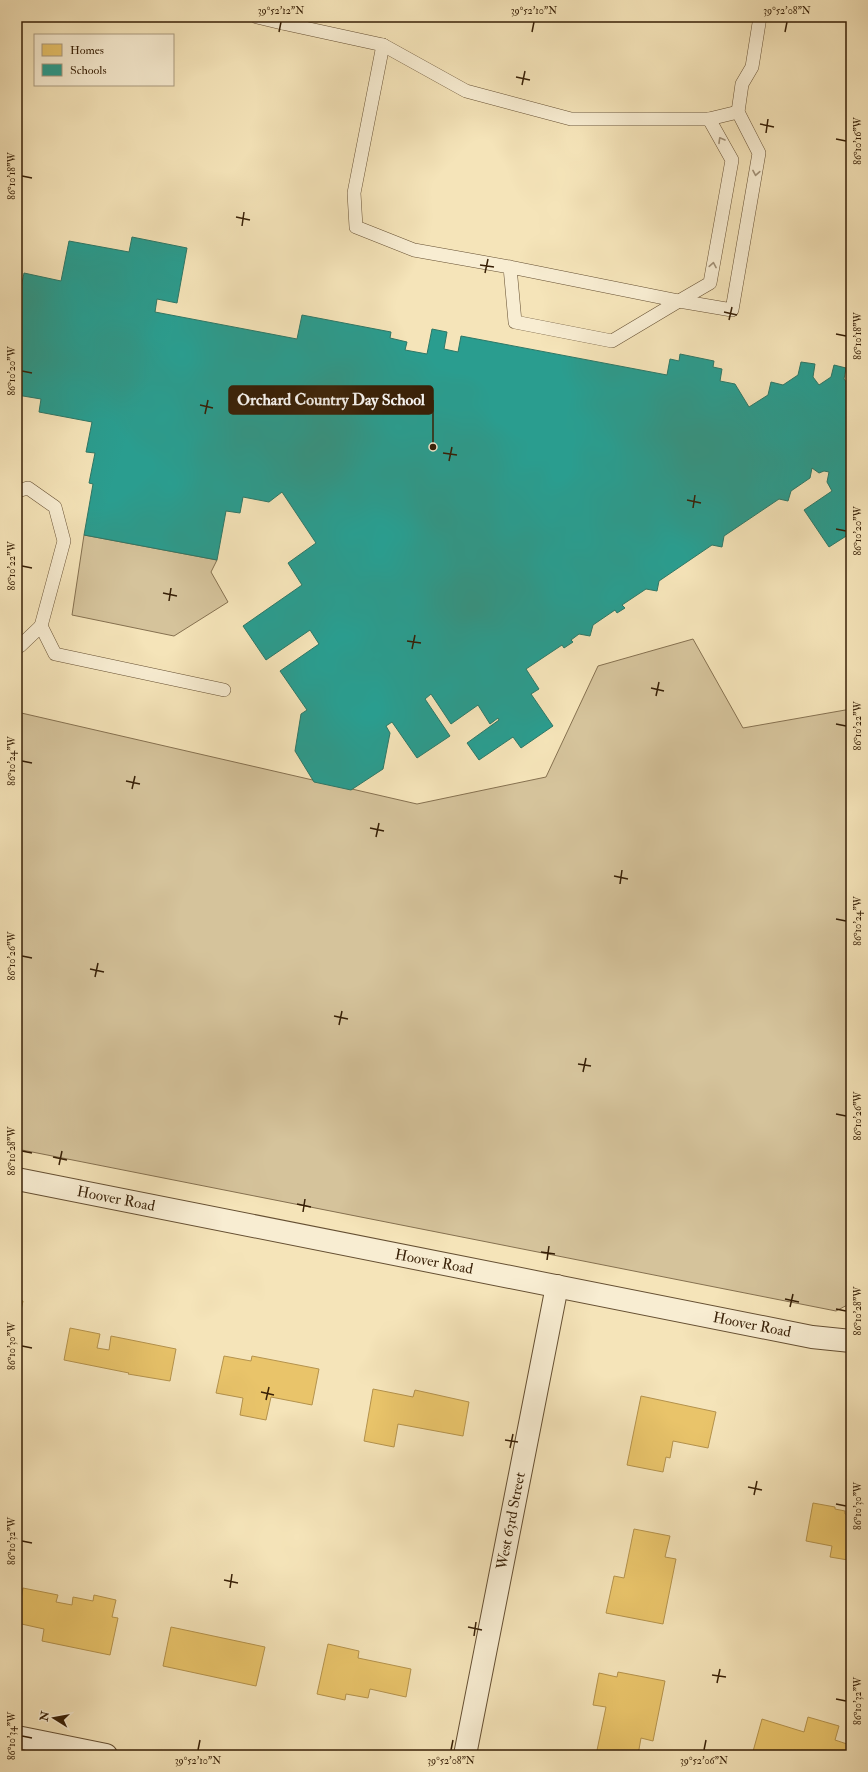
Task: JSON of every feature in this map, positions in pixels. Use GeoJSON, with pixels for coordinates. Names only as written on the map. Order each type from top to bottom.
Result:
{"type":"FeatureCollection","features":[{"type":"Feature","properties":{"kind":"street","name":"Hoover Road"},"geometry":{"type":"LineString","coordinates":[[17,1179],[812,1338],[851,1341]]}},
{"type":"Feature","properties":{"kind":"street","name":"West 63rd Street"},"geometry":{"type":"LineString","coordinates":[[466,1755],[557,1286]]}},
{"type":"Feature","properties":{"kind":"street"},"geometry":{"type":"LineString","coordinates":[[17,1737],[106,1755]]}},
{"type":"Feature","properties":{"kind":"lane"},"geometry":{"type":"LineString","coordinates":[[257,17],[283,20],[383,45],[466,91],[571,119],[709,119],[738,112]]}},
{"type":"Feature","properties":{"kind":"lane"},"geometry":{"type":"LineString","coordinates":[[383,45],[354,193],[356,227],[414,250],[732,310],[760,153],[738,112],[742,84],[752,67],[760,17]]}},
{"type":"Feature","properties":{"kind":"lane"},"geometry":{"type":"LineString","coordinates":[[510,267],[515,322],[612,341],[710,283],[732,160],[709,119]]}},
{"type":"Feature","properties":{"kind":"lane"},"geometry":{"type":"LineString","coordinates":[[17,491],[28,488],[55,507],[64,541],[41,626],[20,646],[17,646]]}},
{"type":"Feature","properties":{"kind":"lane"},"geometry":{"type":"LineString","coordinates":[[41,626],[54,654],[224,690]]}},
{"type":"Feature","properties":{"kind":"shaded area"},"geometry":{"type":"Polygon","coordinates":[[[84,535],[217,560],[211,572],[228,602],[174,636],[72,615],[84,535]]]}},
{"type":"Feature","properties":{"kind":"shaded area"},"geometry":{"type":"Polygon","coordinates":[[[693,639],[743,728],[851,709],[851,1303],[836,1311],[17,1149],[17,712],[417,804],[546,777],[598,666],[693,639]]]}},
{"type":"Feature","properties":{"kind":"building: Homes"},"geometry":{"type":"Polygon","coordinates":[[[17,1300],[23,1301],[17,1330],[17,1300]]]}},
{"type":"Feature","properties":{"kind":"building: Homes"},"geometry":{"type":"Polygon","coordinates":[[[70,1328],[100,1334],[97,1348],[109,1350],[111,1336],[176,1349],[170,1381],[128,1374],[129,1373],[64,1360],[70,1328]]]}},
{"type":"Feature","properties":{"kind":"building: Homes"},"geometry":{"type":"Polygon","coordinates":[[[224,1356],[251,1361],[252,1356],[319,1369],[312,1405],[271,1397],[266,1420],[240,1415],[243,1398],[216,1393],[224,1356]]]}},
{"type":"Feature","properties":{"kind":"building: Homes"},"geometry":{"type":"Polygon","coordinates":[[[373,1389],[413,1397],[415,1390],[469,1402],[463,1436],[398,1424],[394,1447],[364,1441],[373,1389]]]}},
{"type":"Feature","properties":{"kind":"building: Homes"},"geometry":{"type":"Polygon","coordinates":[[[641,1396],[716,1412],[708,1448],[673,1441],[670,1458],[666,1457],[663,1472],[627,1465],[641,1396]]]}},
{"type":"Feature","properties":{"kind":"building: Homes"},"geometry":{"type":"Polygon","coordinates":[[[813,1503],[835,1507],[835,1509],[845,1511],[845,1514],[851,1515],[851,1568],[847,1567],[848,1560],[830,1557],[832,1546],[806,1541],[813,1503]]]}},
{"type":"Feature","properties":{"kind":"building: Homes"},"geometry":{"type":"Polygon","coordinates":[[[634,1529],[670,1536],[665,1557],[676,1559],[663,1624],[606,1613],[614,1576],[624,1578],[634,1529]]]}},
{"type":"Feature","properties":{"kind":"building: Homes"},"geometry":{"type":"Polygon","coordinates":[[[23,1588],[58,1595],[56,1602],[72,1605],[73,1597],[93,1601],[94,1595],[116,1600],[112,1617],[118,1618],[110,1655],[42,1641],[44,1629],[17,1623],[23,1588]]]}},
{"type":"Feature","properties":{"kind":"building: Homes"},"geometry":{"type":"Polygon","coordinates":[[[171,1627],[265,1647],[256,1686],[163,1666],[171,1627]]]}},
{"type":"Feature","properties":{"kind":"building: Homes"},"geometry":{"type":"Polygon","coordinates":[[[328,1644],[359,1651],[358,1658],[411,1669],[406,1697],[370,1689],[368,1698],[346,1694],[345,1700],[317,1694],[328,1644]]]}},
{"type":"Feature","properties":{"kind":"building: Homes"},"geometry":{"type":"Polygon","coordinates":[[[618,1672],[665,1681],[653,1741],[641,1738],[638,1755],[596,1755],[606,1707],[593,1705],[599,1673],[617,1677],[618,1672]]]}},
{"type":"Feature","properties":{"kind":"building: Homes"},"geometry":{"type":"Polygon","coordinates":[[[808,1717],[839,1726],[835,1740],[850,1745],[847,1755],[752,1755],[762,1719],[804,1732],[808,1717]]]}},
{"type":"Feature","properties":{"kind":"building: Schools"},"geometry":{"type":"Polygon","coordinates":[[[132,237],[187,248],[177,303],[157,299],[155,312],[297,339],[302,315],[391,332],[390,338],[407,342],[405,350],[427,354],[432,329],[447,332],[444,349],[458,352],[461,336],[667,375],[670,359],[679,361],[680,354],[714,361],[713,367],[722,369],[720,381],[735,384],[749,407],[768,395],[771,382],[783,385],[798,375],[801,362],[815,364],[813,377],[819,385],[831,377],[834,365],[846,368],[844,379],[851,388],[851,533],[829,547],[804,510],[832,491],[827,482],[829,472],[824,471],[819,473],[812,468],[810,478],[791,491],[788,501],[779,499],[724,536],[722,547],[712,545],[659,581],[657,591],[646,589],[622,605],[625,608],[617,613],[615,610],[593,625],[590,636],[579,634],[571,640],[573,642],[564,648],[562,645],[526,669],[539,689],[531,694],[553,726],[521,748],[513,737],[479,760],[467,743],[499,720],[498,718],[490,724],[478,705],[451,724],[431,694],[425,699],[450,736],[417,758],[392,722],[386,726],[390,733],[383,769],[351,790],[314,782],[295,751],[301,714],[307,710],[280,671],[319,644],[310,630],[266,660],[243,626],[302,585],[288,563],[316,543],[282,492],[269,502],[243,497],[240,513],[226,511],[217,560],[84,535],[93,484],[89,483],[95,453],[86,452],[92,422],[39,412],[41,399],[17,395],[17,308],[24,273],[61,281],[69,241],[129,252],[132,237]]]}},
{"type":"Feature","properties":{"kind":"place","name":"Orchard Country Day School"},"geometry":{"type":"Point","coordinates":[433,447]}}]}
